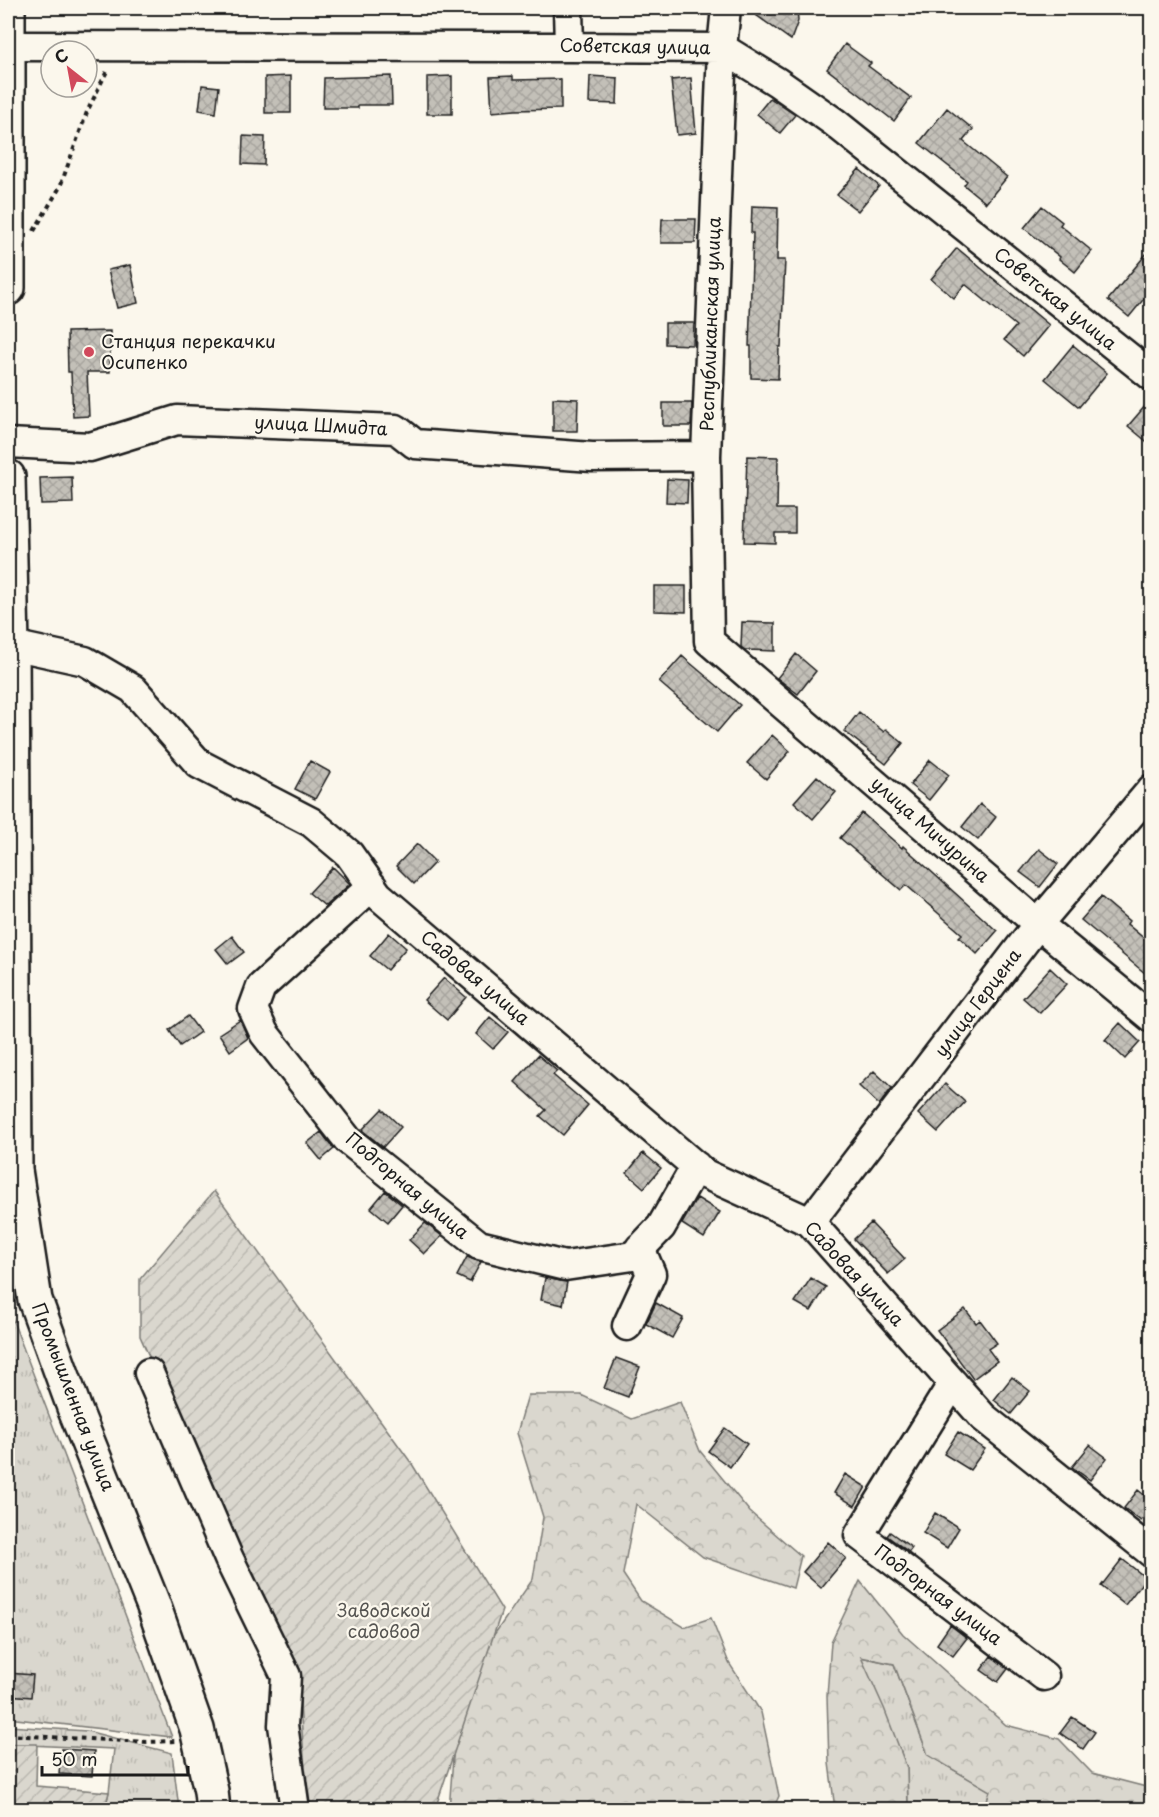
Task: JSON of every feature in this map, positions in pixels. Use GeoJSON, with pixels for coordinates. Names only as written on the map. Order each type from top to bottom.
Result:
{"type":"FeatureCollection","features":[{"type":"Feature","properties":{"kind":"main road"},"geometry":{"type":"LineString","coordinates":[[8,8],[8,288]]}},
{"type":"Feature","properties":{"kind":"main road","name":"Промышленная улица"},"geometry":{"type":"LineString","coordinates":[[8,477],[12,645],[10,725],[15,1170],[35,1300],[75,1410],[153,1604],[197,1729],[213,1809]]}},
{"type":"Feature","properties":{"kind":"street"},"geometry":{"type":"LineString","coordinates":[[568,8],[569,46]]}},
{"type":"Feature","properties":{"kind":"street","name":"Республиканская улица"},"geometry":{"type":"LineString","coordinates":[[709,641],[706,456],[722,48],[726,8]]}},
{"type":"Feature","properties":{"kind":"street","name":"Советская улица"},"geometry":{"type":"LineString","coordinates":[[8,46],[722,48],[777,82],[834,122],[1152,376]]}},
{"type":"Feature","properties":{"kind":"street","name":"улица Шмидта"},"geometry":{"type":"LineString","coordinates":[[8,443],[90,447],[177,420],[396,429],[416,444],[581,456],[706,456]]}},
{"type":"Feature","properties":{"kind":"street","name":"улица Мичурина"},"geometry":{"type":"LineString","coordinates":[[709,641],[1038,924],[1152,1018]]}},
{"type":"Feature","properties":{"kind":"street","name":"Садовая улица"},"geometry":{"type":"LineString","coordinates":[[12,645],[85,661],[132,689],[199,764],[311,822],[349,854],[378,896],[705,1174],[810,1222],[983,1417],[1152,1553]]}},
{"type":"Feature","properties":{"kind":"street","name":"улица Герцена"},"geometry":{"type":"LineString","coordinates":[[810,1222],[1038,924],[1152,789]]}},
{"type":"Feature","properties":{"kind":"street","name":"Подгорная улица"},"geometry":{"type":"LineString","coordinates":[[372,886],[261,987],[253,1009],[264,1033],[348,1140],[478,1245],[565,1266],[633,1256],[661,1227],[696,1166]]}},
{"type":"Feature","properties":{"kind":"street"},"geometry":{"type":"LineString","coordinates":[[627,1326],[651,1274],[640,1248]]}},
{"type":"Feature","properties":{"kind":"street"},"geometry":{"type":"LineString","coordinates":[[149,1374],[229,1559],[286,1676],[283,1725],[295,1809]]}},
{"type":"Feature","properties":{"kind":"street","name":"Подгорная улица"},"geometry":{"type":"LineString","coordinates":[[953,1383],[859,1535],[1044,1676]]}},
{"type":"Feature","properties":{"kind":"path"},"geometry":{"type":"LineString","coordinates":[[31,236],[60,187],[87,112],[119,46]]}},
{"type":"Feature","properties":{"kind":"path"},"geometry":{"type":"LineString","coordinates":[[8,1735],[147,1742],[200,1740]]}},
{"type":"Feature","properties":{"kind":"green space","name":"Заводской садовод"},"geometry":{"type":"Polygon","coordinates":[[[214,1191],[412,1464],[502,1610],[435,1809],[308,1809],[299,1692],[140,1336],[140,1279],[214,1191]]]}},
{"type":"Feature","properties":{"kind":"green space"},"geometry":{"type":"Polygon","coordinates":[[[8,1308],[172,1737],[8,1718],[8,1308]]]}},
{"type":"Feature","properties":{"kind":"green space"},"geometry":{"type":"Polygon","coordinates":[[[528,1395],[581,1395],[632,1419],[680,1402],[700,1451],[750,1512],[801,1556],[793,1588],[703,1557],[636,1504],[623,1574],[641,1601],[684,1627],[711,1618],[729,1663],[761,1712],[779,1796],[773,1809],[449,1810],[455,1732],[470,1669],[533,1579],[543,1517],[517,1433],[528,1395]]]}},
{"type":"Feature","properties":{"kind":"green space"},"geometry":{"type":"Polygon","coordinates":[[[860,1581],[903,1634],[1006,1725],[1059,1739],[1092,1773],[1146,1787],[1151,1791],[1151,1809],[984,1809],[990,1791],[928,1755],[894,1664],[861,1657],[907,1768],[908,1809],[835,1809],[829,1763],[827,1696],[831,1642],[860,1581]]]}},
{"type":"Feature","properties":{"kind":"green space"},"geometry":{"type":"Polygon","coordinates":[[[860,1657],[894,1664],[928,1755],[991,1791],[984,1809],[908,1809],[907,1768],[860,1657]]]}},
{"type":"Feature","properties":{"kind":"green space"},"geometry":{"type":"Polygon","coordinates":[[[8,1726],[87,1731],[172,1753],[179,1809],[105,1809],[114,1749],[8,1744],[8,1726]]]}},
{"type":"Feature","properties":{"kind":"green space"},"geometry":{"type":"Polygon","coordinates":[[[8,1744],[37,1744],[36,1786],[109,1792],[105,1809],[8,1809],[8,1744]]]}},
{"type":"Feature","properties":{"kind":"building"},"geometry":{"type":"Polygon","coordinates":[[[746,8],[797,8],[798,21],[791,40],[746,8]]]}},
{"type":"Feature","properties":{"kind":"building"},"geometry":{"type":"Polygon","coordinates":[[[845,44],[871,63],[868,66],[911,98],[894,121],[827,69],[845,44]]]}},
{"type":"Feature","properties":{"kind":"building"},"geometry":{"type":"Polygon","coordinates":[[[291,76],[291,113],[265,113],[265,77],[291,76]]]}},
{"type":"Feature","properties":{"kind":"building"},"geometry":{"type":"Polygon","coordinates":[[[391,76],[392,105],[323,108],[324,78],[391,76]]]}},
{"type":"Feature","properties":{"kind":"building"},"geometry":{"type":"Polygon","coordinates":[[[452,76],[452,114],[427,114],[427,77],[452,76]]]}},
{"type":"Feature","properties":{"kind":"building"},"geometry":{"type":"Polygon","coordinates":[[[513,76],[513,80],[561,79],[561,109],[492,112],[490,77],[513,76]]]}},
{"type":"Feature","properties":{"kind":"building"},"geometry":{"type":"Polygon","coordinates":[[[590,76],[618,78],[617,104],[589,103],[590,76]]]}},
{"type":"Feature","properties":{"kind":"building"},"geometry":{"type":"Polygon","coordinates":[[[691,78],[696,133],[677,135],[671,80],[691,78]]]}},
{"type":"Feature","properties":{"kind":"building"},"geometry":{"type":"Polygon","coordinates":[[[202,85],[219,87],[216,113],[199,110],[202,85]]]}},
{"type":"Feature","properties":{"kind":"building"},"geometry":{"type":"Polygon","coordinates":[[[770,98],[795,115],[780,133],[757,114],[770,98]]]}},
{"type":"Feature","properties":{"kind":"building"},"geometry":{"type":"Polygon","coordinates":[[[947,108],[973,129],[963,141],[1007,177],[986,203],[964,185],[967,181],[919,143],[947,108]]]}},
{"type":"Feature","properties":{"kind":"building"},"geometry":{"type":"Polygon","coordinates":[[[243,136],[265,137],[264,165],[242,164],[243,136]]]}},
{"type":"Feature","properties":{"kind":"building"},"geometry":{"type":"Polygon","coordinates":[[[859,169],[879,186],[858,211],[837,195],[859,169]]]}},
{"type":"Feature","properties":{"kind":"building"},"geometry":{"type":"Polygon","coordinates":[[[752,206],[778,207],[777,260],[785,260],[778,379],[751,378],[751,346],[749,346],[752,206]]]}},
{"type":"Feature","properties":{"kind":"building"},"geometry":{"type":"Polygon","coordinates":[[[1042,206],[1062,222],[1060,225],[1092,251],[1075,272],[1024,228],[1042,206]]]}},
{"type":"Feature","properties":{"kind":"building"},"geometry":{"type":"Polygon","coordinates":[[[662,219],[696,219],[695,243],[661,243],[662,219]]]}},
{"type":"Feature","properties":{"kind":"building"},"geometry":{"type":"Polygon","coordinates":[[[1152,247],[1152,289],[1129,317],[1108,300],[1152,247]]]}},
{"type":"Feature","properties":{"kind":"building"},"geometry":{"type":"Polygon","coordinates":[[[957,248],[1049,325],[1023,356],[1004,340],[1016,326],[965,284],[954,298],[931,279],[957,248]]]}},
{"type":"Feature","properties":{"kind":"building"},"geometry":{"type":"Polygon","coordinates":[[[130,265],[138,303],[117,308],[108,270],[130,265]]]}},
{"type":"Feature","properties":{"kind":"building"},"geometry":{"type":"Polygon","coordinates":[[[665,323],[694,323],[693,345],[665,344],[665,323]]]}},
{"type":"Feature","properties":{"kind":"building","name":"Станция перекачки Осипенко"},"geometry":{"type":"Polygon","coordinates":[[[110,331],[110,372],[87,372],[89,416],[73,417],[71,372],[68,372],[67,332],[110,331]]]}},
{"type":"Feature","properties":{"kind":"building"},"geometry":{"type":"Polygon","coordinates":[[[1073,345],[1107,373],[1079,407],[1045,379],[1073,345]]]}},
{"type":"Feature","properties":{"kind":"building"},"geometry":{"type":"Polygon","coordinates":[[[553,398],[578,399],[577,431],[553,431],[553,398]]]}},
{"type":"Feature","properties":{"kind":"building"},"geometry":{"type":"Polygon","coordinates":[[[1152,398],[1152,446],[1128,426],[1152,398]]]}},
{"type":"Feature","properties":{"kind":"building"},"geometry":{"type":"Polygon","coordinates":[[[663,403],[692,403],[691,426],[663,426],[663,403]]]}},
{"type":"Feature","properties":{"kind":"building"},"geometry":{"type":"Polygon","coordinates":[[[747,456],[778,457],[777,509],[795,509],[795,533],[775,533],[775,543],[744,542],[747,456]]]}},
{"type":"Feature","properties":{"kind":"building"},"geometry":{"type":"Polygon","coordinates":[[[72,477],[73,503],[41,504],[40,478],[72,477]]]}},
{"type":"Feature","properties":{"kind":"building"},"geometry":{"type":"Polygon","coordinates":[[[667,479],[688,480],[687,503],[666,502],[667,479]]]}},
{"type":"Feature","properties":{"kind":"building"},"geometry":{"type":"Polygon","coordinates":[[[654,586],[686,586],[686,612],[654,611],[654,586]]]}},
{"type":"Feature","properties":{"kind":"building"},"geometry":{"type":"Polygon","coordinates":[[[742,622],[775,623],[775,651],[745,650],[741,647],[742,622]]]}},
{"type":"Feature","properties":{"kind":"building"},"geometry":{"type":"Polygon","coordinates":[[[796,654],[816,671],[798,694],[777,678],[796,654]]]}},
{"type":"Feature","properties":{"kind":"building"},"geometry":{"type":"Polygon","coordinates":[[[682,656],[740,705],[717,732],[659,682],[682,656]]]}},
{"type":"Feature","properties":{"kind":"building"},"geometry":{"type":"Polygon","coordinates":[[[859,712],[884,732],[886,729],[903,743],[886,764],[844,731],[859,712]]]}},
{"type":"Feature","properties":{"kind":"building"},"geometry":{"type":"Polygon","coordinates":[[[772,735],[790,751],[766,779],[747,763],[772,735]]]}},
{"type":"Feature","properties":{"kind":"building"},"geometry":{"type":"Polygon","coordinates":[[[930,760],[949,775],[929,800],[910,785],[930,760]]]}},
{"type":"Feature","properties":{"kind":"building"},"geometry":{"type":"Polygon","coordinates":[[[310,761],[330,772],[315,799],[295,789],[310,761]]]}},
{"type":"Feature","properties":{"kind":"building"},"geometry":{"type":"Polygon","coordinates":[[[817,776],[836,792],[813,819],[794,802],[817,776]]]}},
{"type":"Feature","properties":{"kind":"building"},"geometry":{"type":"Polygon","coordinates":[[[980,804],[996,817],[978,840],[962,827],[980,804]]]}},
{"type":"Feature","properties":{"kind":"building"},"geometry":{"type":"Polygon","coordinates":[[[862,813],[902,848],[903,846],[997,931],[977,954],[959,937],[962,934],[906,885],[901,890],[840,838],[862,813]]]}},
{"type":"Feature","properties":{"kind":"building"},"geometry":{"type":"Polygon","coordinates":[[[417,844],[435,862],[414,884],[396,866],[417,844]]]}},
{"type":"Feature","properties":{"kind":"building"},"geometry":{"type":"Polygon","coordinates":[[[1039,849],[1058,864],[1040,887],[1020,872],[1039,849]]]}},
{"type":"Feature","properties":{"kind":"building"},"geometry":{"type":"Polygon","coordinates":[[[333,867],[350,884],[325,906],[309,893],[333,867]]]}},
{"type":"Feature","properties":{"kind":"building"},"geometry":{"type":"Polygon","coordinates":[[[1101,897],[1129,921],[1127,924],[1152,945],[1152,979],[1081,920],[1101,897]]]}},
{"type":"Feature","properties":{"kind":"building"},"geometry":{"type":"Polygon","coordinates":[[[389,933],[406,948],[387,970],[370,956],[389,933]]]}},
{"type":"Feature","properties":{"kind":"building"},"geometry":{"type":"Polygon","coordinates":[[[232,936],[244,952],[228,964],[216,949],[232,936]]]}},
{"type":"Feature","properties":{"kind":"building"},"geometry":{"type":"Polygon","coordinates":[[[1050,968],[1067,984],[1040,1013],[1023,998],[1050,968]]]}},
{"type":"Feature","properties":{"kind":"building"},"geometry":{"type":"Polygon","coordinates":[[[444,978],[466,997],[447,1020],[424,1000],[444,978]]]}},
{"type":"Feature","properties":{"kind":"building"},"geometry":{"type":"Polygon","coordinates":[[[188,1016],[200,1032],[180,1046],[169,1030],[188,1016]]]}},
{"type":"Feature","properties":{"kind":"building"},"geometry":{"type":"Polygon","coordinates":[[[490,1017],[508,1032],[493,1049],[476,1034],[490,1017]]]}},
{"type":"Feature","properties":{"kind":"building"},"geometry":{"type":"Polygon","coordinates":[[[240,1020],[248,1038],[230,1051],[219,1034],[240,1020]]]}},
{"type":"Feature","properties":{"kind":"building"},"geometry":{"type":"Polygon","coordinates":[[[1120,1023],[1140,1042],[1125,1059],[1105,1040],[1120,1023]]]}},
{"type":"Feature","properties":{"kind":"building"},"geometry":{"type":"Polygon","coordinates":[[[538,1055],[557,1071],[553,1075],[588,1105],[563,1135],[540,1116],[546,1110],[515,1082],[538,1055]]]}},
{"type":"Feature","properties":{"kind":"building"},"geometry":{"type":"Polygon","coordinates":[[[874,1071],[892,1088],[879,1105],[859,1086],[874,1071]]]}},
{"type":"Feature","properties":{"kind":"building"},"geometry":{"type":"Polygon","coordinates":[[[945,1084],[965,1102],[938,1132],[918,1114],[945,1084]]]}},
{"type":"Feature","properties":{"kind":"building"},"geometry":{"type":"Polygon","coordinates":[[[382,1109],[401,1127],[383,1147],[362,1130],[382,1109]]]}},
{"type":"Feature","properties":{"kind":"building"},"geometry":{"type":"Polygon","coordinates":[[[321,1132],[334,1149],[321,1160],[307,1143],[321,1132]]]}},
{"type":"Feature","properties":{"kind":"building"},"geometry":{"type":"Polygon","coordinates":[[[643,1153],[661,1168],[644,1188],[627,1173],[643,1153]]]}},
{"type":"Feature","properties":{"kind":"building"},"geometry":{"type":"Polygon","coordinates":[[[385,1191],[402,1205],[388,1222],[371,1208],[385,1191]]]}},
{"type":"Feature","properties":{"kind":"building"},"geometry":{"type":"Polygon","coordinates":[[[697,1198],[720,1212],[704,1238],[682,1224],[697,1198]]]}},
{"type":"Feature","properties":{"kind":"building"},"geometry":{"type":"Polygon","coordinates":[[[425,1223],[442,1236],[424,1254],[409,1240],[425,1223]]]}},
{"type":"Feature","properties":{"kind":"building"},"geometry":{"type":"Polygon","coordinates":[[[871,1223],[905,1259],[888,1274],[854,1239],[871,1223]]]}},
{"type":"Feature","properties":{"kind":"building"},"geometry":{"type":"Polygon","coordinates":[[[467,1257],[481,1262],[470,1282],[457,1276],[467,1257]]]}},
{"type":"Feature","properties":{"kind":"building"},"geometry":{"type":"Polygon","coordinates":[[[545,1278],[567,1282],[563,1305],[541,1300],[545,1278]]]}},
{"type":"Feature","properties":{"kind":"building"},"geometry":{"type":"Polygon","coordinates":[[[811,1278],[826,1287],[811,1311],[795,1302],[811,1278]]]}},
{"type":"Feature","properties":{"kind":"building"},"geometry":{"type":"Polygon","coordinates":[[[656,1303],[683,1318],[672,1338],[646,1324],[656,1303]]]}},
{"type":"Feature","properties":{"kind":"building"},"geometry":{"type":"Polygon","coordinates":[[[965,1309],[976,1323],[980,1320],[997,1343],[988,1349],[997,1361],[973,1379],[937,1330],[965,1309]]]}},
{"type":"Feature","properties":{"kind":"building"},"geometry":{"type":"Polygon","coordinates":[[[616,1358],[640,1367],[628,1397],[604,1388],[616,1358]]]}},
{"type":"Feature","properties":{"kind":"building"},"geometry":{"type":"Polygon","coordinates":[[[1012,1377],[1030,1391],[1011,1414],[994,1400],[1012,1377]]]}},
{"type":"Feature","properties":{"kind":"building"},"geometry":{"type":"Polygon","coordinates":[[[725,1428],[747,1444],[730,1467],[708,1451],[725,1428]]]}},
{"type":"Feature","properties":{"kind":"building"},"geometry":{"type":"Polygon","coordinates":[[[958,1432],[985,1449],[970,1470],[944,1454],[958,1432]]]}},
{"type":"Feature","properties":{"kind":"building"},"geometry":{"type":"Polygon","coordinates":[[[1090,1445],[1107,1458],[1090,1480],[1072,1467],[1090,1445]]]}},
{"type":"Feature","properties":{"kind":"building"},"geometry":{"type":"Polygon","coordinates":[[[845,1474],[866,1487],[855,1506],[834,1493],[845,1474]]]}},
{"type":"Feature","properties":{"kind":"building"},"geometry":{"type":"Polygon","coordinates":[[[1138,1490],[1152,1501],[1152,1508],[1141,1521],[1124,1508],[1138,1490]]]}},
{"type":"Feature","properties":{"kind":"building"},"geometry":{"type":"Polygon","coordinates":[[[935,1513],[959,1528],[947,1548],[923,1533],[935,1513]]]}},
{"type":"Feature","properties":{"kind":"building"},"geometry":{"type":"Polygon","coordinates":[[[890,1532],[912,1548],[909,1552],[887,1536],[890,1532]]]}},
{"type":"Feature","properties":{"kind":"building"},"geometry":{"type":"Polygon","coordinates":[[[828,1542],[846,1558],[821,1588],[803,1572],[828,1542]]]}},
{"type":"Feature","properties":{"kind":"building"},"geometry":{"type":"Polygon","coordinates":[[[1122,1559],[1146,1578],[1125,1605],[1101,1586],[1122,1559]]]}},
{"type":"Feature","properties":{"kind":"building"},"geometry":{"type":"Polygon","coordinates":[[[950,1625],[967,1638],[953,1656],[937,1644],[950,1625]]]}},
{"type":"Feature","properties":{"kind":"building"},"geometry":{"type":"Polygon","coordinates":[[[991,1656],[1008,1669],[998,1682],[981,1670],[991,1656]]]}},
{"type":"Feature","properties":{"kind":"building"},"geometry":{"type":"Polygon","coordinates":[[[8,1673],[33,1675],[31,1697],[8,1695],[8,1673]]]}},
{"type":"Feature","properties":{"kind":"building"},"geometry":{"type":"Polygon","coordinates":[[[1072,1717],[1095,1732],[1083,1749],[1060,1733],[1072,1717]]]}},
{"type":"Feature","properties":{"kind":"building"},"geometry":{"type":"Polygon","coordinates":[[[61,1749],[94,1751],[92,1776],[59,1774],[61,1749]]]}},
{"type":"Feature","properties":{"kind":"place","name":"Станция перекачки Осипенко"},"geometry":{"type":"Point","coordinates":[89,352]}}]}
